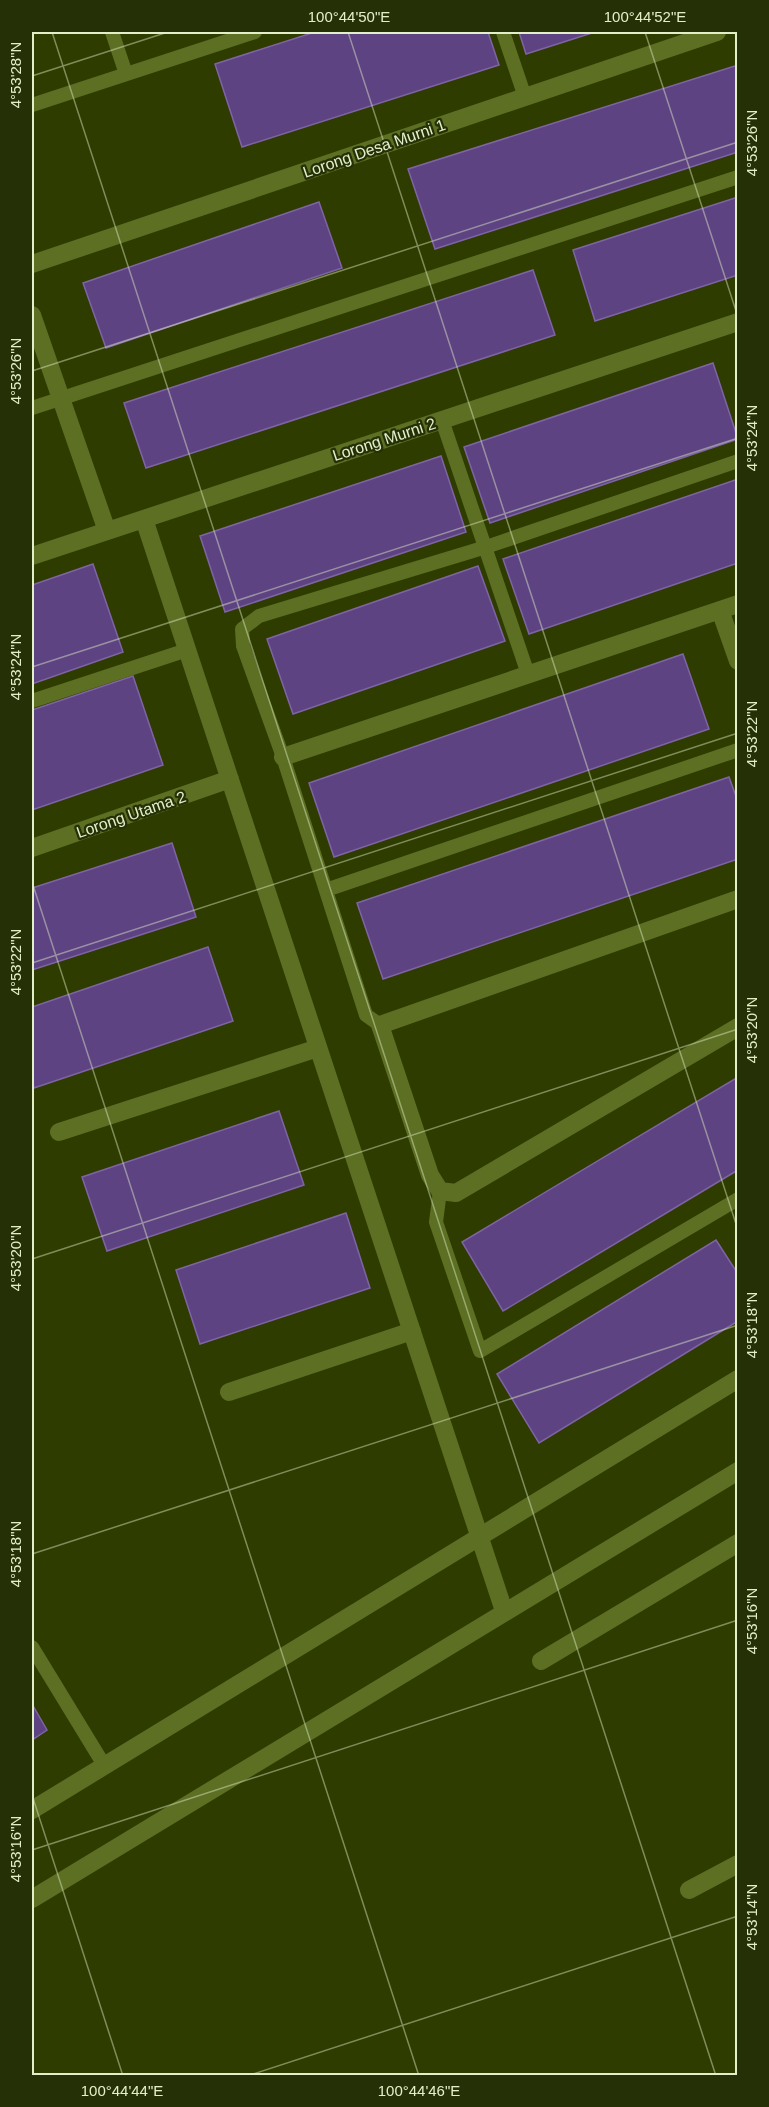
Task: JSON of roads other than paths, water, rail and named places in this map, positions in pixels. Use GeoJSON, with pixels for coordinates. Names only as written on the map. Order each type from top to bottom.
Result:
{"type":"FeatureCollection","features":[{"type":"Feature","properties":{"kind":"street","name":"Lorong Desa Murni 1"},"geometry":{"type":"LineString","coordinates":[[32,264],[717,32]]}},
{"type":"Feature","properties":{"kind":"street"},"geometry":{"type":"LineString","coordinates":[[32,315],[107,531]]}},
{"type":"Feature","properties":{"kind":"street","name":"Lorong Murni 2"},"geometry":{"type":"LineString","coordinates":[[32,556],[738,322]]}},
{"type":"Feature","properties":{"kind":"street"},"geometry":{"type":"LineString","coordinates":[[144,519],[504,1611]]}},
{"type":"Feature","properties":{"kind":"street"},"geometry":{"type":"LineString","coordinates":[[283,757],[729,607],[738,661]]}},
{"type":"Feature","properties":{"kind":"street","name":"Lorong Utama 2"},"geometry":{"type":"LineString","coordinates":[[32,848],[230,779]]}},
{"type":"Feature","properties":{"kind":"street"},"geometry":{"type":"LineString","coordinates":[[738,899],[380,1025],[430,1175],[440,1191],[456,1193],[738,1027]]}},
{"type":"Feature","properties":{"kind":"street"},"geometry":{"type":"LineString","coordinates":[[59,1132],[318,1048]]}},
{"type":"Feature","properties":{"kind":"street"},"geometry":{"type":"LineString","coordinates":[[229,1392],[412,1331]]}},
{"type":"Feature","properties":{"kind":"street"},"geometry":{"type":"LineString","coordinates":[[32,1810],[738,1379]]}},
{"type":"Feature","properties":{"kind":"street"},"geometry":{"type":"LineString","coordinates":[[32,1899],[738,1470]]}},
{"type":"Feature","properties":{"kind":"street"},"geometry":{"type":"LineString","coordinates":[[541,1661],[738,1543]]}},
{"type":"Feature","properties":{"kind":"street"},"geometry":{"type":"LineString","coordinates":[[689,1890],[738,1864]]}},
{"type":"Feature","properties":{"kind":"lane"},"geometry":{"type":"LineString","coordinates":[[112,32],[126,74]]}},
{"type":"Feature","properties":{"kind":"lane"},"geometry":{"type":"LineString","coordinates":[[32,105],[255,32]]}},
{"type":"Feature","properties":{"kind":"lane"},"geometry":{"type":"LineString","coordinates":[[503,32],[525,97]]}},
{"type":"Feature","properties":{"kind":"lane"},"geometry":{"type":"LineString","coordinates":[[32,408],[738,177]]}},
{"type":"Feature","properties":{"kind":"lane"},"geometry":{"type":"LineString","coordinates":[[442,420],[528,675]]}},
{"type":"Feature","properties":{"kind":"lane"},"geometry":{"type":"LineString","coordinates":[[380,1025],[366,1015],[283,757],[243,646],[242,629],[260,616],[486,547],[738,461]]}},
{"type":"Feature","properties":{"kind":"lane"},"geometry":{"type":"LineString","coordinates":[[32,701],[187,650]]}},
{"type":"Feature","properties":{"kind":"lane"},"geometry":{"type":"LineString","coordinates":[[326,890],[738,750]]}},
{"type":"Feature","properties":{"kind":"lane"},"geometry":{"type":"LineString","coordinates":[[440,1191],[436,1222],[480,1351],[738,1199]]}},
{"type":"Feature","properties":{"kind":"lane"},"geometry":{"type":"LineString","coordinates":[[32,1647],[104,1766]]}}]}
